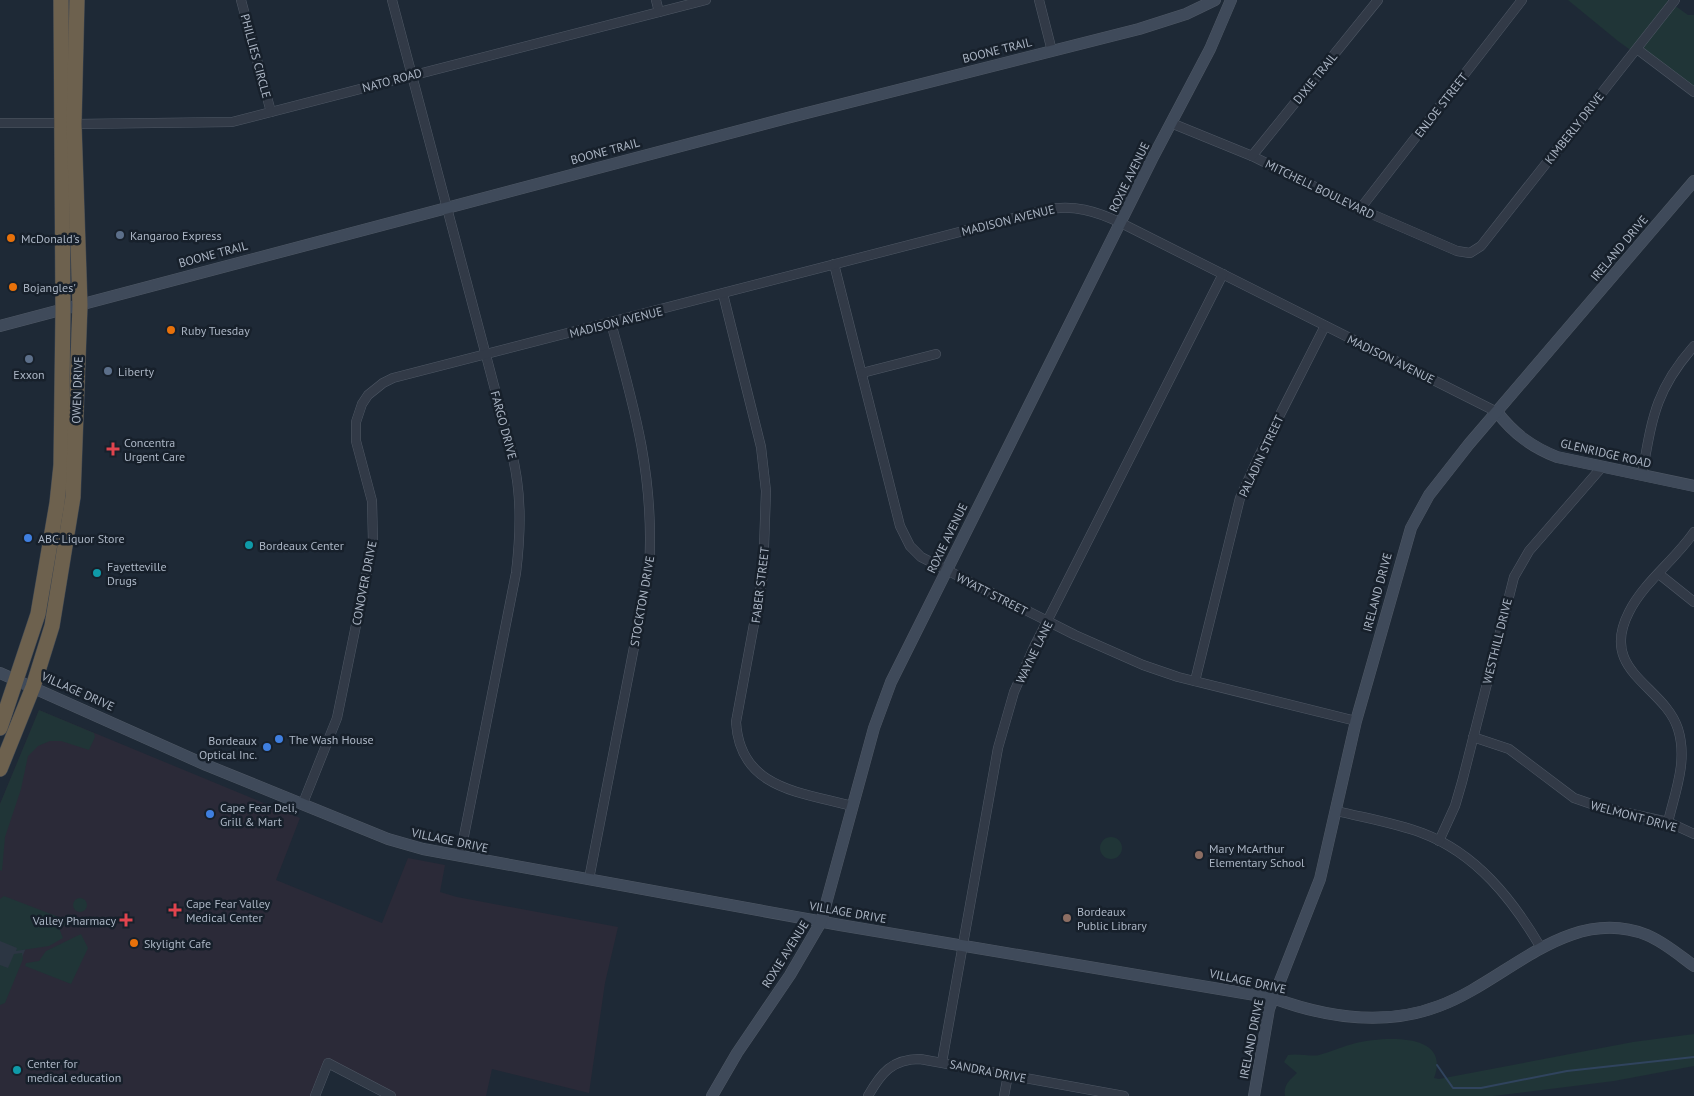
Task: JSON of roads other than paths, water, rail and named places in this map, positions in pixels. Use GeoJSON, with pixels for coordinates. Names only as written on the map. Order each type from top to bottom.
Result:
{"type":"FeatureCollection","features":[{"type":"Feature","properties":{"kind":"highway","name":"OWEN DRIVE"},"geometry":{"type":"LineString","coordinates":[[0,769],[33,686],[52,626],[73,497],[80,305],[61,0]]}},
{"type":"Feature","properties":{"kind":"highway","name":"OWEN DRIVE"},"geometry":{"type":"LineString","coordinates":[[0,728],[18,680],[38,614],[57,503],[63,429],[63,310],[68,123],[77,0]]}},
{"type":"Feature","properties":{"kind":"street","name":"PHILLIES CIRCLE"},"geometry":{"type":"LineString","coordinates":[[241,0],[270,112]]}},
{"type":"Feature","properties":{"kind":"street","name":"FARGO DRIVE"},"geometry":{"type":"LineString","coordinates":[[392,0],[516,469],[520,503],[520,539],[516,573],[460,856]]}},
{"type":"Feature","properties":{"kind":"street"},"geometry":{"type":"LineString","coordinates":[[656,0],[659,12]]}},
{"type":"Feature","properties":{"kind":"street","name":"NATO ROAD"},"geometry":{"type":"LineString","coordinates":[[0,123],[232,122],[706,0]]}},
{"type":"Feature","properties":{"kind":"street"},"geometry":{"type":"LineString","coordinates":[[1039,0],[1052,51]]}},
{"type":"Feature","properties":{"kind":"street","name":"BOONE TRAIL"},"geometry":{"type":"LineString","coordinates":[[0,326],[447,207],[1165,22],[1215,0]]}},
{"type":"Feature","properties":{"kind":"street"},"geometry":{"type":"LineString","coordinates":[[1219,0],[1228,12]]}},
{"type":"Feature","properties":{"kind":"street","name":"ROXIE AVENUE"},"geometry":{"type":"LineString","coordinates":[[712,1096],[737,1053],[790,975],[821,922],[883,701],[946,571],[1228,12],[1231,0]]}},
{"type":"Feature","properties":{"kind":"street","name":"DIXIE TRAIL"},"geometry":{"type":"LineString","coordinates":[[1252,156],[1378,0]]}},
{"type":"Feature","properties":{"kind":"street","name":"ENLOE STREET"},"geometry":{"type":"LineString","coordinates":[[1360,209],[1522,0]]}},
{"type":"Feature","properties":{"kind":"street","name":"KIMBERLY DRIVE"},"geometry":{"type":"LineString","coordinates":[[1470,253],[1481,246],[1675,0]]}},
{"type":"Feature","properties":{"kind":"street"},"geometry":{"type":"LineString","coordinates":[[1637,49],[1694,92]]}},
{"type":"Feature","properties":{"kind":"street","name":"MITCHELL BOULEVARD"},"geometry":{"type":"LineString","coordinates":[[1171,123],[1252,156],[1360,209],[1457,251],[1470,253]]}},
{"type":"Feature","properties":{"kind":"street","name":"IRELAND DRIVE"},"geometry":{"type":"LineString","coordinates":[[1254,1096],[1269,1009],[1320,879],[1356,721],[1411,528],[1429,495],[1442,478],[1694,180]]}},
{"type":"Feature","properties":{"kind":"street","name":"MADISON AVENUE"},"geometry":{"type":"LineString","coordinates":[[486,355],[1053,208],[1083,208],[1121,223],[1497,412]]}},
{"type":"Feature","properties":{"kind":"street","name":"WYATT STREET"},"geometry":{"type":"LineString","coordinates":[[834,264],[904,533],[910,546],[921,557],[1048,622],[1143,664],[1195,681],[1356,721]]}},
{"type":"Feature","properties":{"kind":"street","name":"WAYNE LANE"},"geometry":{"type":"LineString","coordinates":[[942,1062],[1005,721],[1025,667],[1223,274]]}},
{"type":"Feature","properties":{"kind":"street","name":"FABER STREET"},"geometry":{"type":"LineString","coordinates":[[723,294],[762,446],[766,491],[762,583],[736,722],[739,744],[749,763],[770,782],[852,806]]}},
{"type":"Feature","properties":{"kind":"street","name":"STOCKTON DRIVE"},"geometry":{"type":"LineString","coordinates":[[589,880],[649,570],[651,543],[649,484],[644,455],[611,323]]}},
{"type":"Feature","properties":{"kind":"street","name":"PALADIN STREET"},"geometry":{"type":"LineString","coordinates":[[1195,681],[1240,498],[1259,456],[1325,326]]}},
{"type":"Feature","properties":{"kind":"street"},"geometry":{"type":"LineString","coordinates":[[1642,475],[1657,401],[1670,376],[1694,346]]}},
{"type":"Feature","properties":{"kind":"street"},"geometry":{"type":"LineString","coordinates":[[862,373],[936,354]]}},
{"type":"Feature","properties":{"kind":"street","name":"CONOVER DRIVE"},"geometry":{"type":"LineString","coordinates":[[304,803],[327,746],[341,701],[373,542],[372,501],[356,441],[358,413],[368,395],[383,383],[486,355]]}},
{"type":"Feature","properties":{"kind":"street","name":"GLENRIDGE ROAD"},"geometry":{"type":"LineString","coordinates":[[1497,412],[1517,435],[1542,451],[1569,460],[1694,486]]}},
{"type":"Feature","properties":{"kind":"street","name":"WESTHILL DRIVE"},"geometry":{"type":"LineString","coordinates":[[1439,841],[1455,806],[1514,577],[1529,551],[1602,467]]}},
{"type":"Feature","properties":{"kind":"street"},"geometry":{"type":"LineString","coordinates":[[1668,822],[1682,767],[1678,730],[1670,711],[1632,673],[1624,656],[1622,645],[1624,624],[1628,613],[1694,532]]}},
{"type":"Feature","properties":{"kind":"street"},"geometry":{"type":"LineString","coordinates":[[1660,574],[1694,602]]}},
{"type":"Feature","properties":{"kind":"street","name":"VILLAGE DRIVE"},"geometry":{"type":"LineString","coordinates":[[0,672],[206,765],[408,845],[821,922],[1273,998],[1331,1016],[1369,1018],[1401,1016],[1439,1006],[1460,997],[1541,948],[1584,930],[1622,928],[1648,935],[1694,966]]}},
{"type":"Feature","properties":{"kind":"street","name":"WELMONT DRIVE"},"geometry":{"type":"LineString","coordinates":[[1473,737],[1509,749],[1574,798],[1600,807],[1668,822],[1694,834]]}},
{"type":"Feature","properties":{"kind":"street"},"geometry":{"type":"LineString","coordinates":[[1337,811],[1406,828],[1439,841],[1466,857],[1499,889],[1515,908],[1541,948]]}},
{"type":"Feature","properties":{"kind":"street","name":"SANDRA DRIVE"},"geometry":{"type":"LineString","coordinates":[[868,1096],[884,1071],[900,1061],[920,1059],[1124,1096]]}},
{"type":"Feature","properties":{"kind":"street"},"geometry":{"type":"LineString","coordinates":[[315,1096],[328,1063],[391,1096]]}},
{"type":"Feature","properties":{"kind":"street"},"geometry":{"type":"LineString","coordinates":[[1004,1096],[1008,1075]]}},
{"type":"Feature","properties":{"kind":"waterway"},"geometry":{"type":"LineString","coordinates":[[1437,1065],[1453,1088],[1481,1088],[1567,1071],[1694,1057]]}},
{"type":"Feature","properties":{"kind":"place","name":"Kangaroo Express"},"geometry":{"type":"Point","coordinates":[120,235]}},
{"type":"Feature","properties":{"kind":"place","name":"McDonald's"},"geometry":{"type":"Point","coordinates":[11,238]}},
{"type":"Feature","properties":{"kind":"place","name":"Bojangles'"},"geometry":{"type":"Point","coordinates":[13,287]}},
{"type":"Feature","properties":{"kind":"place","name":"Ruby Tuesday"},"geometry":{"type":"Point","coordinates":[171,330]}},
{"type":"Feature","properties":{"kind":"place","name":"Exxon"},"geometry":{"type":"Point","coordinates":[29,359]}},
{"type":"Feature","properties":{"kind":"place","name":"Liberty"},"geometry":{"type":"Point","coordinates":[108,371]}},
{"type":"Feature","properties":{"kind":"place","name":"Concentra Urgent Care"},"geometry":{"type":"Point","coordinates":[113,449]}},
{"type":"Feature","properties":{"kind":"place","name":"ABC Liquor Store"},"geometry":{"type":"Point","coordinates":[28,538]}},
{"type":"Feature","properties":{"kind":"place","name":"Bordeaux Center"},"geometry":{"type":"Point","coordinates":[249,545]}},
{"type":"Feature","properties":{"kind":"place","name":"Fayetteville Drugs"},"geometry":{"type":"Point","coordinates":[97,573]}},
{"type":"Feature","properties":{"kind":"place","name":"The Wash House"},"geometry":{"type":"Point","coordinates":[279,739]}},
{"type":"Feature","properties":{"kind":"place","name":"Bordeaux Optical Inc."},"geometry":{"type":"Point","coordinates":[267,747]}},
{"type":"Feature","properties":{"kind":"place","name":"Cape Fear Deli, Grill & Mart"},"geometry":{"type":"Point","coordinates":[210,814]}},
{"type":"Feature","properties":{"kind":"place","name":"Mary McArthur Elementary School"},"geometry":{"type":"Point","coordinates":[1199,855]}},
{"type":"Feature","properties":{"kind":"place","name":"Cape Fear Valley Medical Center"},"geometry":{"type":"Point","coordinates":[175,910]}},
{"type":"Feature","properties":{"kind":"place","name":"Bordeaux Public Library"},"geometry":{"type":"Point","coordinates":[1067,918]}},
{"type":"Feature","properties":{"kind":"place","name":"Valley Pharmacy"},"geometry":{"type":"Point","coordinates":[126,920]}},
{"type":"Feature","properties":{"kind":"place","name":"Skylight Cafe"},"geometry":{"type":"Point","coordinates":[134,943]}},
{"type":"Feature","properties":{"kind":"place","name":"Center for medical education"},"geometry":{"type":"Point","coordinates":[17,1070]}}]}
